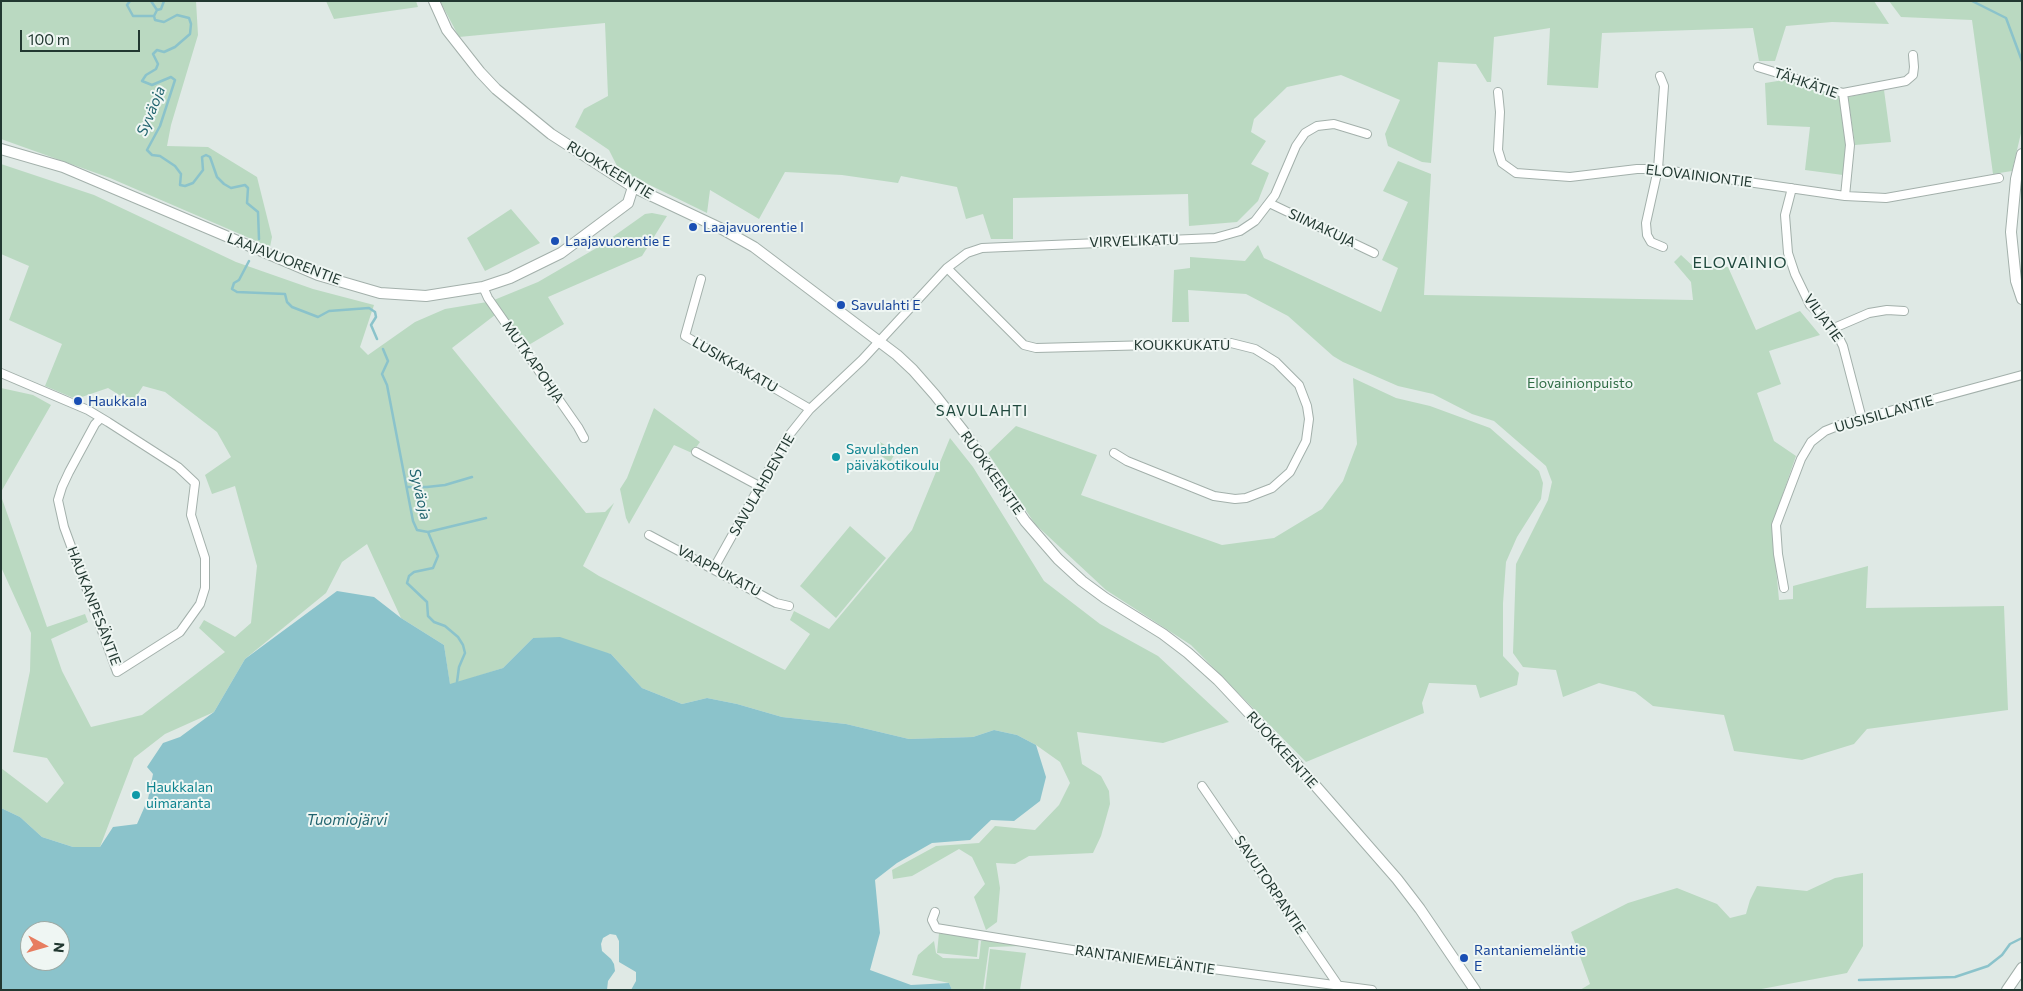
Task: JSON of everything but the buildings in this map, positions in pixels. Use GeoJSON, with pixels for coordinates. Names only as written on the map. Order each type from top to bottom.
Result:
{"type":"FeatureCollection","features":[{"type":"Feature","properties":{"kind":"street","name":"RUOKKEENTIE"},"geometry":{"type":"LineString","coordinates":[[434,1],[447,30],[461,50],[496,89],[551,134],[633,187],[722,229],[754,247],[908,365],[935,395],[985,461],[1025,521],[1058,559],[1082,581],[1105,598],[1188,653],[1218,680],[1397,879],[1420,909],[1475,990]]}},
{"type":"Feature","properties":{"kind":"street"},"geometry":{"type":"LineString","coordinates":[[1843,93],[1906,81],[1913,76],[1913,55]]}},
{"type":"Feature","properties":{"kind":"street","name":"TÄHKÄTIE"},"geometry":{"type":"LineString","coordinates":[[1758,67],[1843,93],[1850,144],[1845,196]]}},
{"type":"Feature","properties":{"kind":"street"},"geometry":{"type":"LineString","coordinates":[[1660,76],[1664,86],[1658,169],[1646,223],[1647,235],[1652,242],[1663,247]]}},
{"type":"Feature","properties":{"kind":"street","name":"ELOVAINIONTIE"},"geometry":{"type":"LineString","coordinates":[[1498,92],[1500,112],[1498,150],[1502,163],[1516,173],[1570,176],[1637,169],[1658,169],[1845,196],[1886,198],[2000,178]]}},
{"type":"Feature","properties":{"kind":"street","name":"VIRVELIKATU"},"geometry":{"type":"LineString","coordinates":[[878,341],[947,268],[968,253],[982,248],[1215,238],[1240,231],[1255,221],[1275,195],[1296,146],[1305,133],[1317,126],[1334,124],[1367,134]]}},
{"type":"Feature","properties":{"kind":"street","name":"LAAJAVUORENTIE"},"geometry":{"type":"LineString","coordinates":[[1,149],[63,167],[318,275],[380,293],[426,296],[483,287],[510,278],[561,253],[628,203],[633,187]]}},
{"type":"Feature","properties":{"kind":"street"},"geometry":{"type":"LineString","coordinates":[[2022,154],[2016,178],[2011,232],[2016,282],[2022,299]]}},
{"type":"Feature","properties":{"kind":"street","name":"VILJATIE"},"geometry":{"type":"LineString","coordinates":[[1792,188],[1785,215],[1788,252],[1795,274],[1810,305],[1834,328],[1843,346],[1862,419]]}},
{"type":"Feature","properties":{"kind":"street","name":"SIIMAKUJA"},"geometry":{"type":"LineString","coordinates":[[1269,203],[1374,253]]}},
{"type":"Feature","properties":{"kind":"street","name":"KOUKKUKATU"},"geometry":{"type":"LineString","coordinates":[[947,268],[1024,345],[1036,348],[1231,342],[1255,349],[1276,362],[1299,384],[1307,406],[1309,419],[1306,441],[1290,472],[1272,488],[1246,498],[1235,499],[1214,496],[1127,461],[1114,453]]}},
{"type":"Feature","properties":{"kind":"street","name":"LUSIKKAKATU"},"geometry":{"type":"LineString","coordinates":[[701,279],[685,336],[810,409]]}},
{"type":"Feature","properties":{"kind":"street","name":"MUTKAPOHJA"},"geometry":{"type":"LineString","coordinates":[[483,287],[488,298],[578,426],[584,438]]}},
{"type":"Feature","properties":{"kind":"street"},"geometry":{"type":"LineString","coordinates":[[1834,328],[1869,313],[1887,310],[1904,311]]}},
{"type":"Feature","properties":{"kind":"street","name":"SAVULAHDENTIE"},"geometry":{"type":"LineString","coordinates":[[714,568],[786,439],[810,409],[856,366],[878,341]]}},
{"type":"Feature","properties":{"kind":"street","name":"HAUKANPESÄNTIE"},"geometry":{"type":"LineString","coordinates":[[1,373],[79,406],[101,418],[126,432],[171,462],[195,482],[191,515],[203,547],[205,558],[204,588],[200,604],[180,632],[117,672],[64,527],[58,500],[69,472],[95,424],[101,418]]}},
{"type":"Feature","properties":{"kind":"street","name":"UUSISILLANTIE"},"geometry":{"type":"LineString","coordinates":[[1784,588],[1778,554],[1776,525],[1800,459],[1811,442],[1826,431],[1862,419],[2022,375]]}},
{"type":"Feature","properties":{"kind":"street"},"geometry":{"type":"LineString","coordinates":[[696,452],[759,486]]}},
{"type":"Feature","properties":{"kind":"street","name":"VAAPPUKATU"},"geometry":{"type":"LineString","coordinates":[[649,535],[714,568],[776,603],[789,606]]}},
{"type":"Feature","properties":{"kind":"street","name":"SAVUTORPANTIE"},"geometry":{"type":"LineString","coordinates":[[1202,786],[1338,985]]}},
{"type":"Feature","properties":{"kind":"street","name":"RANTANIEMELÄNTIE"},"geometry":{"type":"LineString","coordinates":[[935,912],[932,920],[936,928],[1091,953],[1372,990]]}},
{"type":"Feature","properties":{"kind":"street"},"geometry":{"type":"LineString","coordinates":[[2007,990],[2021,971]]}},
{"type":"Feature","properties":{"kind":"green space"},"geometry":{"type":"Polygon","coordinates":[[[1,1],[196,1],[198,35],[171,125],[167,146],[208,147],[257,177],[272,237],[270,247],[110,178],[1,139],[1,1]]]}},
{"type":"Feature","properties":{"kind":"green space"},"geometry":{"type":"Polygon","coordinates":[[[326,1],[416,1],[418,7],[334,19],[326,1]]]}},
{"type":"Feature","properties":{"kind":"green space"},"geometry":{"type":"Polygon","coordinates":[[[440,1],[1874,1],[1889,24],[1832,22],[1786,26],[1775,61],[1759,61],[1753,28],[1602,33],[1598,88],[1547,85],[1550,28],[1494,37],[1491,82],[1487,82],[1476,64],[1438,62],[1431,163],[1422,162],[1388,146],[1385,134],[1400,100],[1341,75],[1287,87],[1254,119],[1251,132],[1266,141],[1251,164],[1269,173],[1258,201],[1237,222],[1189,226],[1188,194],[1013,198],[1013,239],[991,239],[983,214],[966,219],[957,187],[901,176],[898,183],[842,175],[785,172],[759,219],[710,190],[707,213],[619,170],[609,150],[575,127],[584,109],[608,96],[605,23],[459,37],[440,1]]]}},
{"type":"Feature","properties":{"kind":"green space"},"geometry":{"type":"Polygon","coordinates":[[[1889,1],[2022,1],[2022,129],[2012,171],[1993,174],[1972,20],[1901,17],[1889,1]]]}},
{"type":"Feature","properties":{"kind":"green space"},"geometry":{"type":"Polygon","coordinates":[[[1784,80],[1839,96],[1846,145],[1843,175],[1805,170],[1810,127],[1767,125],[1765,83],[1784,80]]]}},
{"type":"Feature","properties":{"kind":"green space"},"geometry":{"type":"Polygon","coordinates":[[[1884,90],[1891,142],[1855,145],[1848,97],[1884,90]]]}},
{"type":"Feature","properties":{"kind":"green space","name":"Elovainionpuisto"},"geometry":{"type":"Polygon","coordinates":[[[1398,161],[1431,174],[1424,295],[1693,300],[1691,282],[1674,262],[1681,255],[1695,268],[1728,267],[1756,330],[1800,311],[1820,335],[1769,351],[1781,384],[1757,393],[1774,441],[1796,456],[1772,525],[1779,600],[1793,599],[1793,586],[1868,566],[1866,608],[2004,606],[2008,710],[1867,729],[1854,744],[1802,760],[1734,751],[1724,715],[1653,706],[1635,692],[1599,683],[1563,697],[1556,670],[1523,667],[1513,653],[1516,564],[1548,500],[1552,482],[1546,466],[1494,421],[1472,414],[1433,394],[1398,386],[1343,362],[1333,356],[1288,316],[1246,294],[1188,290],[1189,322],[1172,322],[1174,270],[1190,268],[1190,257],[1245,261],[1258,245],[1264,258],[1381,312],[1398,268],[1382,260],[1408,202],[1383,191],[1398,161]]]}},
{"type":"Feature","properties":{"kind":"green space"},"geometry":{"type":"Polygon","coordinates":[[[1,164],[94,195],[236,262],[313,289],[374,305],[360,347],[368,355],[415,322],[445,309],[487,302],[495,315],[452,348],[586,513],[605,512],[614,503],[583,566],[599,576],[785,670],[810,634],[790,620],[794,611],[829,629],[912,530],[950,438],[973,467],[1044,581],[1100,624],[1158,656],[1229,722],[1163,743],[1077,732],[1082,764],[1101,776],[1109,791],[1110,804],[1101,836],[1093,853],[1029,856],[1015,864],[996,863],[1000,888],[997,922],[986,930],[974,897],[985,884],[972,857],[959,849],[912,876],[893,879],[892,870],[936,846],[979,843],[995,826],[1035,830],[1059,805],[1070,783],[1060,762],[1036,745],[1017,735],[994,730],[973,737],[909,739],[846,724],[782,717],[737,704],[707,698],[682,704],[642,688],[611,654],[533,638],[503,668],[450,685],[444,645],[401,618],[367,544],[342,562],[326,593],[245,659],[214,712],[165,734],[134,758],[100,847],[73,847],[42,837],[20,817],[1,808],[1,768],[47,803],[64,783],[47,758],[13,752],[30,671],[31,633],[1,567],[1,496],[47,627],[85,614],[88,622],[51,639],[62,671],[91,727],[142,715],[225,652],[199,628],[204,620],[235,637],[251,623],[257,566],[235,486],[212,494],[205,475],[231,457],[217,432],[165,392],[143,386],[132,403],[108,388],[76,399],[45,386],[62,344],[9,320],[29,266],[1,254],[1,164]]]}},
{"type":"Feature","properties":{"kind":"green space"},"geometry":{"type":"Polygon","coordinates":[[[511,209],[540,243],[485,271],[467,238],[511,209]]]}},
{"type":"Feature","properties":{"kind":"green space"},"geometry":{"type":"Polygon","coordinates":[[[652,213],[667,216],[642,256],[548,297],[564,324],[527,346],[494,300],[538,282],[600,246],[645,214],[652,213]]]}},
{"type":"Feature","properties":{"kind":"green space"},"geometry":{"type":"Polygon","coordinates":[[[1353,378],[1396,398],[1430,406],[1490,428],[1539,471],[1543,483],[1541,499],[1517,537],[1506,562],[1503,603],[1503,656],[1519,673],[1517,685],[1480,698],[1476,685],[1429,683],[1422,703],[1424,713],[1306,762],[1191,645],[1106,590],[1035,524],[988,453],[1016,426],[1097,455],[1081,495],[1222,545],[1274,538],[1322,509],[1343,481],[1357,444],[1353,378]]]}},
{"type":"Feature","properties":{"kind":"green space"},"geometry":{"type":"Polygon","coordinates":[[[1,388],[33,395],[51,405],[1,492],[1,388]]]}},
{"type":"Feature","properties":{"kind":"green space"},"geometry":{"type":"Polygon","coordinates":[[[654,408],[700,442],[692,453],[674,445],[629,524],[620,489],[627,478],[654,408]]]}},
{"type":"Feature","properties":{"kind":"green space"},"geometry":{"type":"Polygon","coordinates":[[[880,442],[896,452],[890,462],[874,451],[880,442]]]}},
{"type":"Feature","properties":{"kind":"green space"},"geometry":{"type":"Polygon","coordinates":[[[850,526],[886,558],[836,618],[800,586],[850,526]]]}},
{"type":"Feature","properties":{"kind":"green space"},"geometry":{"type":"Polygon","coordinates":[[[1863,873],[1863,946],[1847,973],[1756,990],[1580,990],[1590,984],[1571,932],[1628,903],[1677,888],[1717,904],[1730,918],[1746,914],[1757,886],[1807,891],[1835,878],[1863,873]]]}},
{"type":"Feature","properties":{"kind":"green space"},"geometry":{"type":"Polygon","coordinates":[[[939,933],[979,937],[977,957],[937,953],[939,933]]]}},
{"type":"Feature","properties":{"kind":"green space"},"geometry":{"type":"Polygon","coordinates":[[[988,939],[1023,946],[989,947],[983,990],[952,990],[949,983],[912,975],[918,955],[934,941],[936,953],[943,958],[979,959],[981,941],[988,939]]]}},
{"type":"Feature","properties":{"kind":"green space"},"geometry":{"type":"Polygon","coordinates":[[[990,949],[1026,953],[1020,990],[985,990],[990,949]]]}},
{"type":"Feature","properties":{"kind":"water","name":"Tuomiojärvi"},"geometry":{"type":"Polygon","coordinates":[[[337,591],[374,597],[401,618],[444,645],[450,684],[503,668],[533,638],[560,637],[611,654],[642,688],[682,704],[707,698],[737,704],[782,717],[846,724],[909,739],[973,737],[994,730],[1017,735],[1036,745],[1046,777],[1040,801],[1014,821],[991,820],[970,840],[932,843],[897,863],[875,880],[880,933],[870,970],[911,985],[949,983],[952,990],[631,990],[636,981],[636,972],[619,962],[619,941],[616,935],[610,934],[603,938],[601,944],[602,951],[614,964],[615,971],[608,981],[607,990],[1,990],[1,808],[20,817],[42,837],[73,847],[100,847],[113,827],[137,824],[148,799],[153,774],[147,767],[163,743],[180,737],[214,712],[245,659],[337,591]]]}},
{"type":"Feature","properties":{"kind":"waterway"},"geometry":{"type":"LineString","coordinates":[[130,1],[127,5],[133,16],[154,16]]}},
{"type":"Feature","properties":{"kind":"waterway"},"geometry":{"type":"LineString","coordinates":[[151,1],[157,10]]}},
{"type":"Feature","properties":{"kind":"waterway","name":"Syväoja"},"geometry":{"type":"LineString","coordinates":[[164,1],[161,9],[157,10],[154,16],[155,20],[164,22],[177,15],[189,18],[191,24],[190,34],[175,47],[164,52],[157,50],[153,54],[158,64],[156,69],[146,75],[142,81],[152,85],[171,77],[175,80],[160,126],[147,150],[152,155],[160,156],[175,166],[181,174],[180,185],[185,186],[193,183],[203,170],[202,157],[206,155],[210,157],[217,177],[224,184],[231,188],[245,185],[248,188],[247,203],[258,212],[259,239]]}},
{"type":"Feature","properties":{"kind":"waterway"},"geometry":{"type":"LineString","coordinates":[[1972,1],[2006,18],[2022,61]]}},
{"type":"Feature","properties":{"kind":"waterway","name":"Syväoja"},"geometry":{"type":"LineString","coordinates":[[249,261],[232,289],[237,292],[285,294],[287,302],[292,307],[318,317],[329,311],[369,308],[375,312],[376,317],[371,325],[377,339]]}},
{"type":"Feature","properties":{"kind":"waterway","name":"Syväoja"},"geometry":{"type":"LineString","coordinates":[[383,349],[388,361],[382,374],[387,385],[413,521],[417,530],[428,532],[438,556],[433,568],[414,572],[409,576],[407,583],[427,602],[428,616],[434,622],[445,626],[458,637],[463,645],[465,653],[459,667],[457,682]]}},
{"type":"Feature","properties":{"kind":"waterway"},"geometry":{"type":"LineString","coordinates":[[407,487],[445,485],[472,477]]}},
{"type":"Feature","properties":{"kind":"waterway"},"geometry":{"type":"LineString","coordinates":[[428,532],[486,518]]}},
{"type":"Feature","properties":{"kind":"waterway"},"geometry":{"type":"LineString","coordinates":[[1859,980],[1955,977],[1988,966],[2002,955],[2010,944],[2022,938]]}},
{"type":"Feature","properties":{"kind":"place","name":"Laajavuorentie I"},"geometry":{"type":"Point","coordinates":[693,227]}},
{"type":"Feature","properties":{"kind":"place","name":"Laajavuorentie E"},"geometry":{"type":"Point","coordinates":[555,241]}},
{"type":"Feature","properties":{"kind":"place","name":"Savulahti E"},"geometry":{"type":"Point","coordinates":[841,305]}},
{"type":"Feature","properties":{"kind":"place","name":"Haukkala"},"geometry":{"type":"Point","coordinates":[78,401]}},
{"type":"Feature","properties":{"kind":"place","name":"Savulahden päiväkotikoulu"},"geometry":{"type":"Point","coordinates":[836,457]}},
{"type":"Feature","properties":{"kind":"place","name":"Haukkalan uimaranta"},"geometry":{"type":"Point","coordinates":[136,795]}},
{"type":"Feature","properties":{"kind":"place","name":"Rantaniemeläntie E"},"geometry":{"type":"Point","coordinates":[1464,958]}},
{"type":"Feature","properties":{"kind":"district","name":"ELOVAINIO"},"geometry":{"type":"Point","coordinates":[1740,263]}},
{"type":"Feature","properties":{"kind":"district","name":"SAVULAHTI"},"geometry":{"type":"Point","coordinates":[982,411]}}]}
